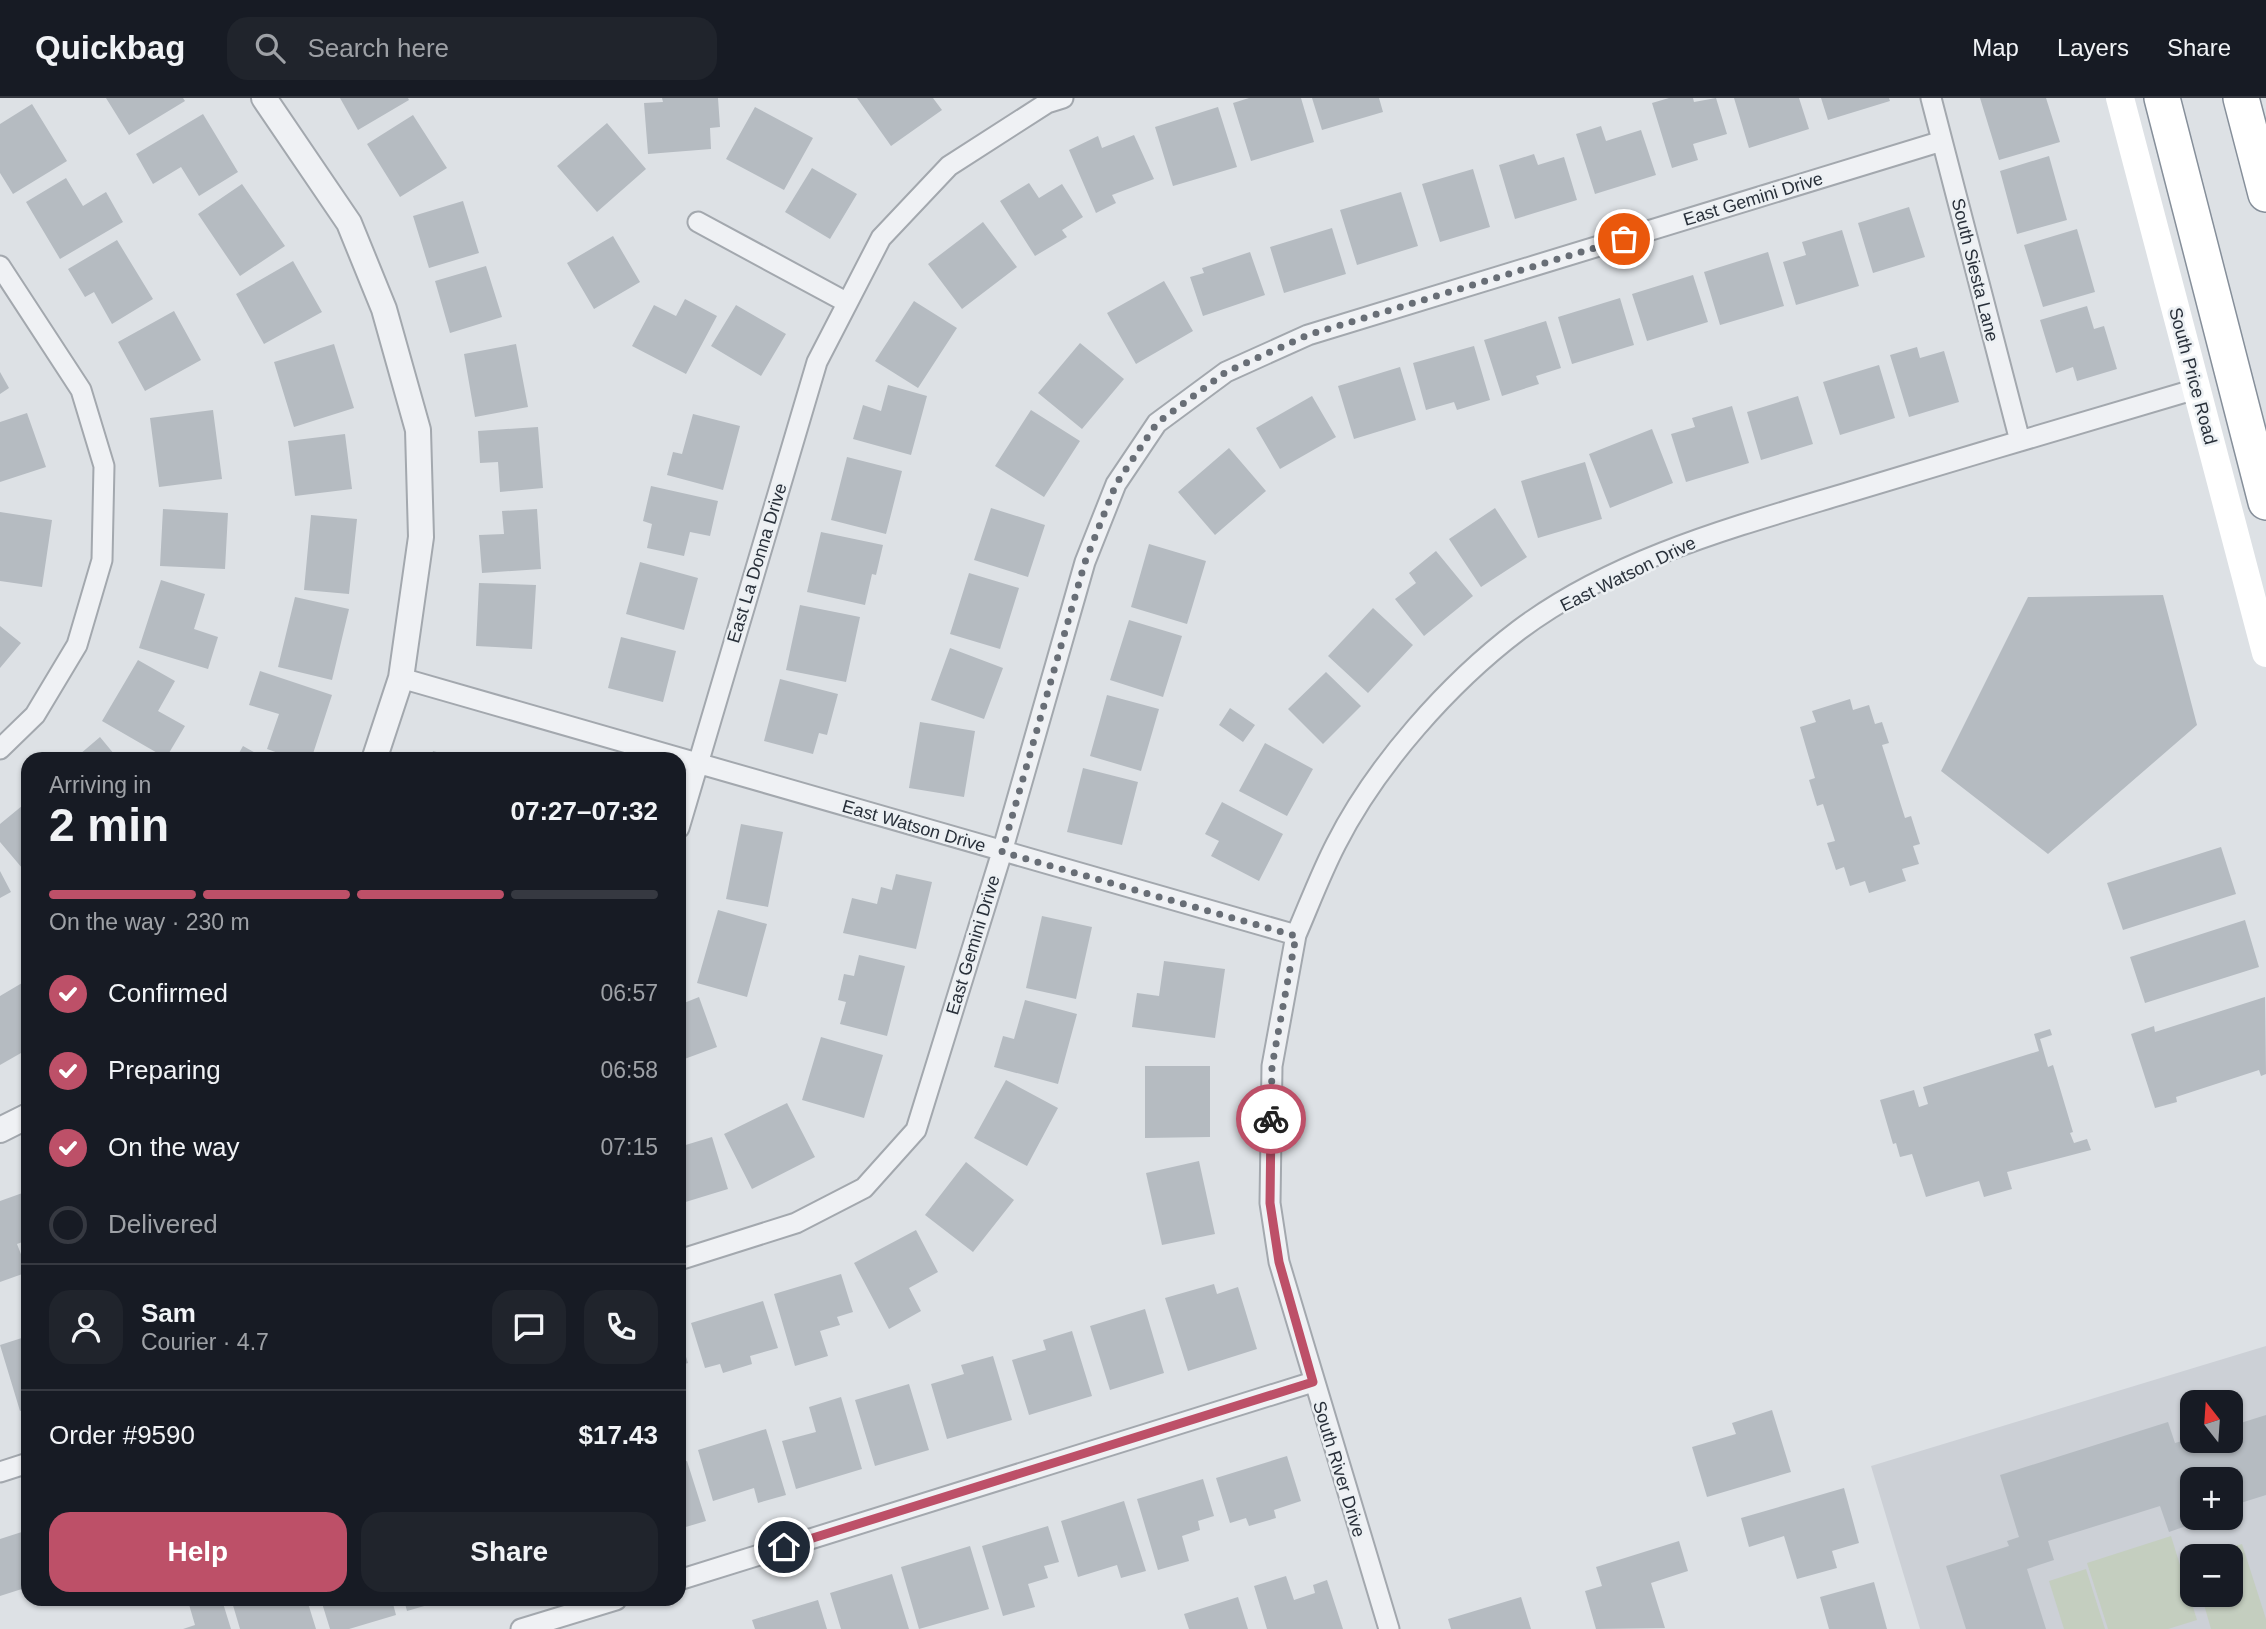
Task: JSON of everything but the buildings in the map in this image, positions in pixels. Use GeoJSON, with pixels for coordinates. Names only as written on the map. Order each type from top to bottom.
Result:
{"type":"FeatureCollection","features":[{"type":"Feature","properties":{"kind":"highway"},"geometry":{"type":"LineString","coordinates":[[2162,98],[2266,502]]}},
{"type":"Feature","properties":{"kind":"highway"},"geometry":{"type":"LineString","coordinates":[[2241,98],[2266,194]]}},
{"type":"Feature","properties":{"kind":"main road","name":"South Price Road"},"geometry":{"type":"LineString","coordinates":[[2120,98],[2266,653]]}},
{"type":"Feature","properties":{"kind":"street"},"geometry":{"type":"LineString","coordinates":[[264,98],[349,223],[384,309],[418,430],[421,537],[401,678],[377,752]]}},
{"type":"Feature","properties":{"kind":"street","name":"East La Donna Drive"},"geometry":{"type":"LineString","coordinates":[[686,802],[817,362],[846,302],[881,238],[949,166],[1047,103],[1063,98]]}},
{"type":"Feature","properties":{"kind":"street","name":"South Siesta Lane"},"geometry":{"type":"LineString","coordinates":[[1931,98],[2020,441]]}},
{"type":"Feature","properties":{"kind":"street","name":"East Gemini Drive"},"geometry":{"type":"LineString","coordinates":[[686,1258],[796,1223],[864,1188],[916,1130],[1002,852],[1085,562],[1116,484],[1157,423],[1226,372],[1308,335],[1942,141]]}},
{"type":"Feature","properties":{"kind":"street"},"geometry":{"type":"LineString","coordinates":[[698,222],[846,302]]}},
{"type":"Feature","properties":{"kind":"street"},"geometry":{"type":"LineString","coordinates":[[0,266],[81,390],[104,467],[103,560],[77,645],[36,715],[0,749]]}},
{"type":"Feature","properties":{"kind":"street","name":"East Watson Drive"},"geometry":{"type":"LineString","coordinates":[[686,759],[1296,936],[1337,842],[1390,760],[1448,694],[1519,631],[1603,581],[1682,545],[2196,389]]}},
{"type":"Feature","properties":{"kind":"street","name":"East Watson Drive"},"geometry":{"type":"LineString","coordinates":[[401,678],[662,752]]}},
{"type":"Feature","properties":{"kind":"street","name":"South River Drive"},"geometry":{"type":"LineString","coordinates":[[1296,936],[1272,1066],[1270,1203],[1279,1262],[1388,1629]]}},
{"type":"Feature","properties":{"kind":"street"},"geometry":{"type":"LineString","coordinates":[[0,1130],[21,1120]]}},
{"type":"Feature","properties":{"kind":"street"},"geometry":{"type":"LineString","coordinates":[[686,1578],[1313,1382]]}},
{"type":"Feature","properties":{"kind":"street"},"geometry":{"type":"LineString","coordinates":[[0,1472],[21,1466]]}},
{"type":"Feature","properties":{"kind":"street"},"geometry":{"type":"LineString","coordinates":[[521,1629],[596,1606]]}},
{"type":"Feature","properties":{"kind":"shaded area"},"geometry":{"type":"Polygon","coordinates":[[[2266,1346],[2266,1629],[1920,1629],[1871,1466],[2266,1346]]]}},
{"type":"Feature","properties":{"kind":"green space"},"geometry":{"type":"Polygon","coordinates":[[[2171,1536],[2180,1565],[2180,1607],[2193,1607],[2197,1620],[2168,1629],[2108,1629],[2087,1563],[2171,1536]]]}},
{"type":"Feature","properties":{"kind":"green space"},"geometry":{"type":"Polygon","coordinates":[[[2243,1547],[2266,1619],[2266,1629],[2211,1629],[2205,1607],[2243,1607],[2243,1547]]]}},
{"type":"Feature","properties":{"kind":"green space"},"geometry":{"type":"Polygon","coordinates":[[[2086,1569],[2105,1629],[2064,1629],[2049,1581],[2086,1569]]]}},
{"type":"Feature","properties":{"kind":"way so far"},"geometry":{"type":"LineString","coordinates":[[1271,1119],[1272,1066],[1296,936],[1002,852],[1085,562],[1116,484],[1157,423],[1226,372],[1308,335],[1624,239]]}},
{"type":"Feature","properties":{"kind":"route"},"geometry":{"type":"LineString","coordinates":[[784,1547],[1313,1382],[1279,1262],[1270,1203],[1271,1119]]}}]}
